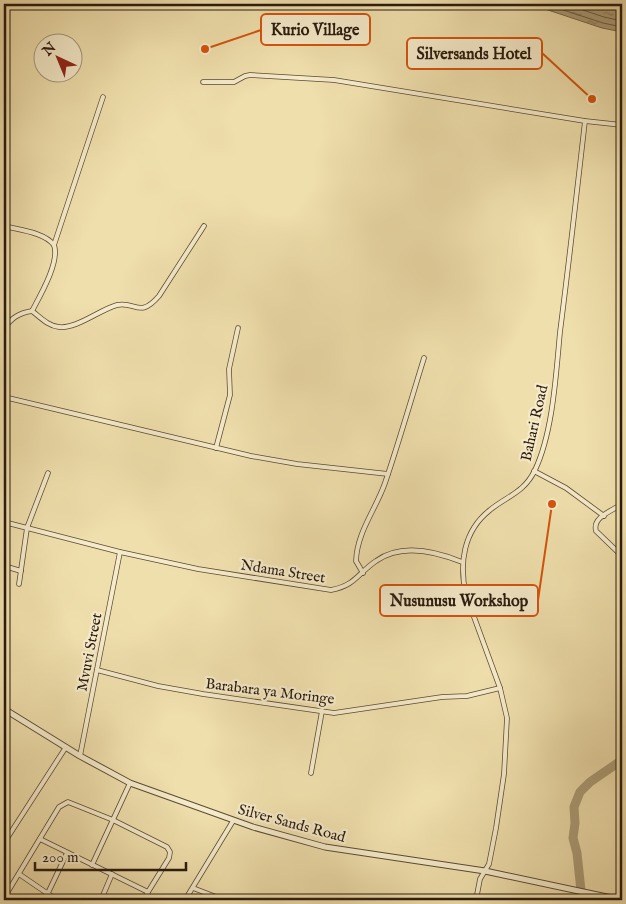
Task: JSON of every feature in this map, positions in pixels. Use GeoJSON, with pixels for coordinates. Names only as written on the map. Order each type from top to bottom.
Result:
{"type":"FeatureCollection","features":[{"type":"Feature","properties":{"kind":"street"},"geometry":{"type":"LineString","coordinates":[[203,82],[234,82],[247,75],[334,80],[585,121],[622,125]]}},
{"type":"Feature","properties":{"kind":"street"},"geometry":{"type":"LineString","coordinates":[[32,311],[46,285],[56,254],[54,245],[103,98]]}},
{"type":"Feature","properties":{"kind":"street","name":"Bahari Road"},"geometry":{"type":"LineString","coordinates":[[476,900],[480,879],[489,864],[496,828],[504,774],[507,718],[500,688],[466,595],[462,580],[462,562],[467,540],[472,529],[491,509],[522,488],[534,471],[545,439],[553,394],[585,121]]}},
{"type":"Feature","properties":{"kind":"street"},"geometry":{"type":"LineString","coordinates":[[4,226],[31,233],[48,240],[54,245]]}},
{"type":"Feature","properties":{"kind":"street"},"geometry":{"type":"LineString","coordinates":[[4,329],[13,317],[22,312],[32,311],[50,324],[64,327],[115,306],[126,305],[136,308],[150,305],[160,296],[204,226]]}},
{"type":"Feature","properties":{"kind":"street"},"geometry":{"type":"LineString","coordinates":[[216,448],[230,395],[229,370],[238,328]]}},
{"type":"Feature","properties":{"kind":"street"},"geometry":{"type":"LineString","coordinates":[[363,572],[357,564],[357,555],[369,515],[388,474],[424,358]]}},
{"type":"Feature","properties":{"kind":"street"},"geometry":{"type":"LineString","coordinates":[[4,398],[250,456],[297,464],[388,474]]}},
{"type":"Feature","properties":{"kind":"street"},"geometry":{"type":"LineString","coordinates":[[534,471],[566,488],[604,516]]}},
{"type":"Feature","properties":{"kind":"street"},"geometry":{"type":"LineString","coordinates":[[19,584],[27,528],[48,473]]}},
{"type":"Feature","properties":{"kind":"street"},"geometry":{"type":"LineString","coordinates":[[622,504],[596,522],[596,531],[622,556]]}},
{"type":"Feature","properties":{"kind":"street","name":"Ndama Street"},"geometry":{"type":"LineString","coordinates":[[4,522],[120,552],[198,569],[330,590],[343,588],[354,582],[376,561],[391,553],[407,550],[443,556],[462,562]]}},
{"type":"Feature","properties":{"kind":"street","name":"Mvuvi Street"},"geometry":{"type":"LineString","coordinates":[[80,756],[120,552]]}},
{"type":"Feature","properties":{"kind":"street"},"geometry":{"type":"LineString","coordinates":[[4,566],[20,571]]}},
{"type":"Feature","properties":{"kind":"street","name":"Barabara ya Moringe"},"geometry":{"type":"LineString","coordinates":[[97,670],[158,686],[334,712],[442,697],[467,696],[500,688]]}},
{"type":"Feature","properties":{"kind":"street","name":"Silver Sands Road"},"geometry":{"type":"LineString","coordinates":[[4,709],[80,756],[130,783],[233,821],[324,847],[485,871],[621,900]]}},
{"type":"Feature","properties":{"kind":"street"},"geometry":{"type":"LineString","coordinates":[[311,773],[322,711]]}},
{"type":"Feature","properties":{"kind":"street"},"geometry":{"type":"LineString","coordinates":[[4,842],[66,747]]}},
{"type":"Feature","properties":{"kind":"street"},"geometry":{"type":"LineString","coordinates":[[92,865],[130,783]]}},
{"type":"Feature","properties":{"kind":"street"},"geometry":{"type":"LineString","coordinates":[[4,898],[59,807],[65,803],[72,803],[113,820],[169,849],[169,858],[143,900]]}},
{"type":"Feature","properties":{"kind":"street"},"geometry":{"type":"LineString","coordinates":[[185,900],[233,821]]}},
{"type":"Feature","properties":{"kind":"street"},"geometry":{"type":"LineString","coordinates":[[40,839],[148,892]]}},
{"type":"Feature","properties":{"kind":"street"},"geometry":{"type":"LineString","coordinates":[[47,895],[68,853]]}},
{"type":"Feature","properties":{"kind":"street"},"geometry":{"type":"LineString","coordinates":[[19,874],[47,895],[57,900]]}},
{"type":"Feature","properties":{"kind":"street"},"geometry":{"type":"LineString","coordinates":[[101,900],[112,874]]}},
{"type":"Feature","properties":{"kind":"street"},"geometry":{"type":"LineString","coordinates":[[193,888],[224,900]]}},
{"type":"Feature","properties":{"kind":"water"},"geometry":{"type":"Polygon","coordinates":[[[530,4],[622,4],[622,32],[602,28],[530,4]]]}},
{"type":"Feature","properties":{"kind":"waterway"},"geometry":{"type":"LineString","coordinates":[[582,900],[577,853],[573,838],[575,823],[574,807],[580,792],[590,782],[622,760]]}},
{"type":"Feature","properties":{"kind":"place","name":"Kurio Village"},"geometry":{"type":"Point","coordinates":[205,49]}},
{"type":"Feature","properties":{"kind":"place","name":"Silversands Hotel"},"geometry":{"type":"Point","coordinates":[592,99]}},
{"type":"Feature","properties":{"kind":"place","name":"Nusunusu Workshop"},"geometry":{"type":"Point","coordinates":[552,504]}}]}
